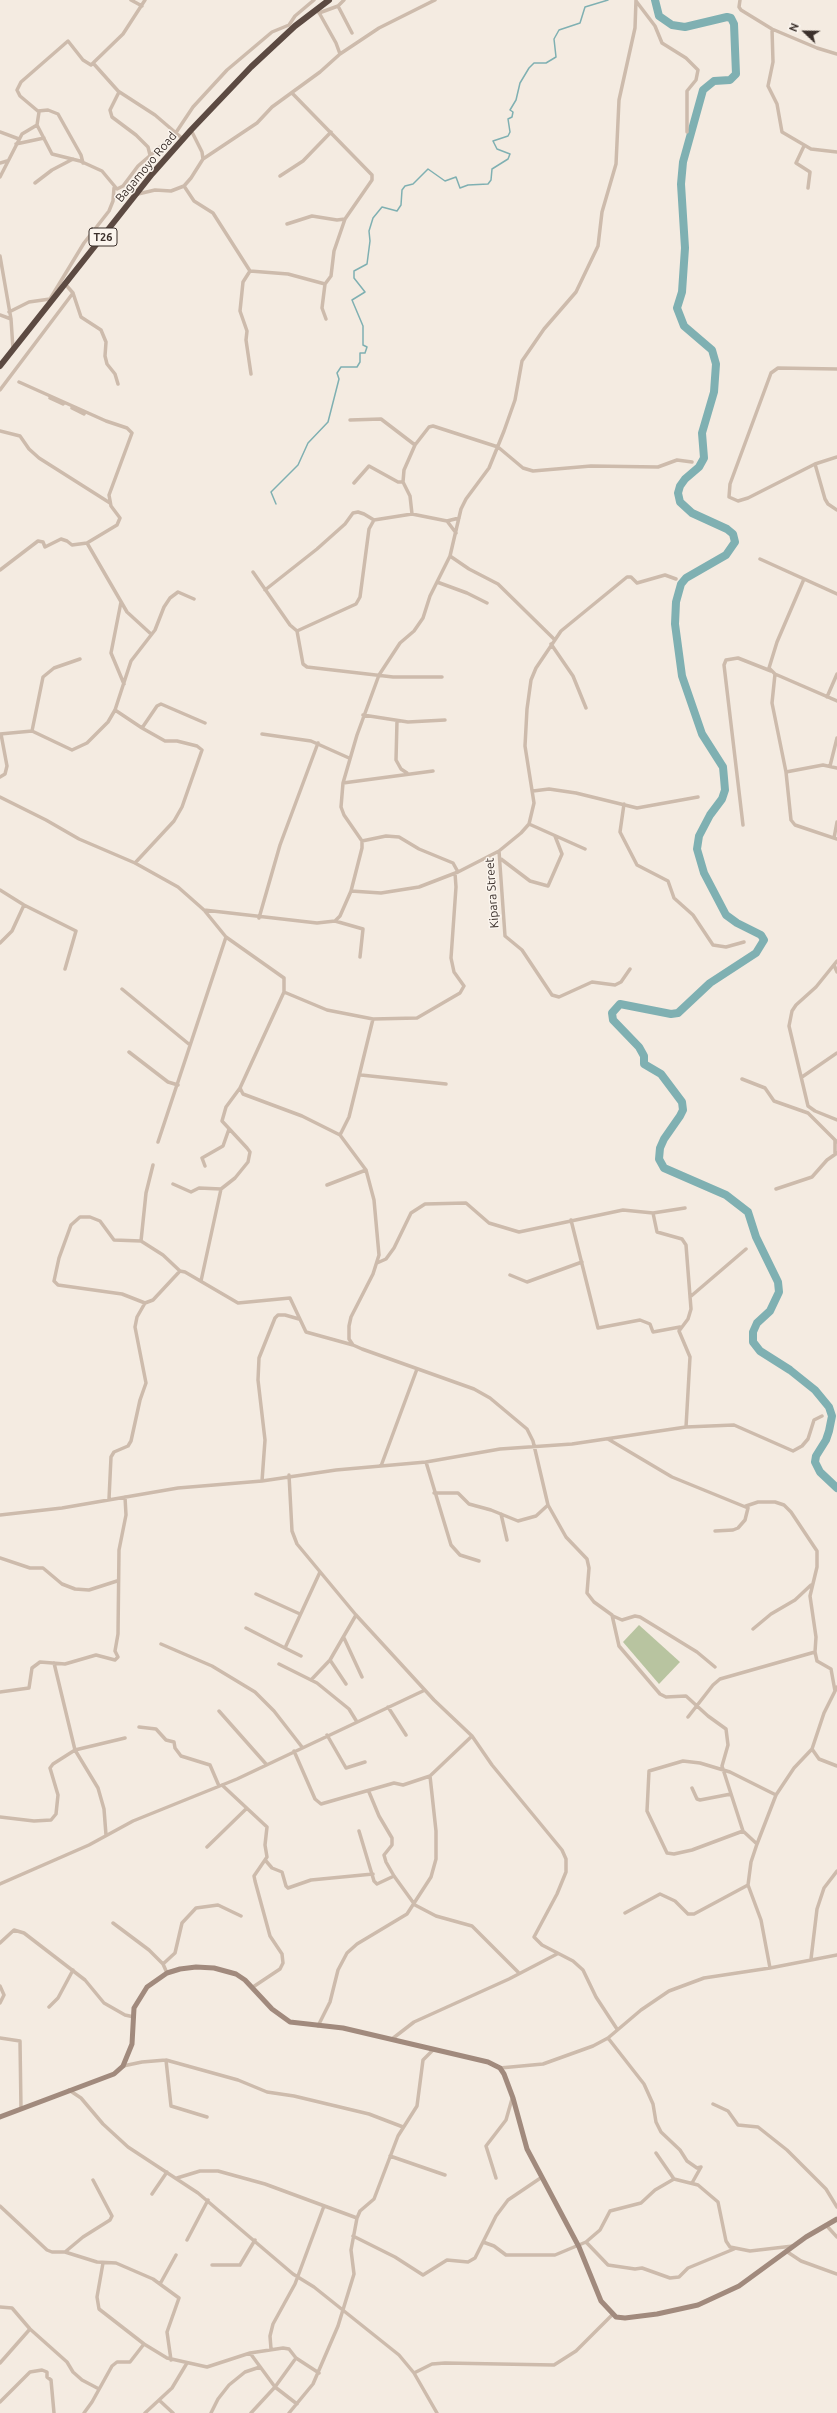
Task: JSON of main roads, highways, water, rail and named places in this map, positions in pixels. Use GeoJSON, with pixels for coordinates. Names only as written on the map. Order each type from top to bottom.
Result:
{"type":"FeatureCollection","features":[{"type":"Feature","properties":{"kind":"highway","name":"Bagamoyo Road"},"geometry":{"type":"LineString","coordinates":[[0,365],[66,285],[136,194],[190,130],[251,67],[329,0]]}},
{"type":"Feature","properties":{"kind":"waterway"},"geometry":{"type":"LineString","coordinates":[[276,504],[271,492],[298,465],[308,443],[328,422],[339,379],[337,373],[341,367],[357,367],[360,362],[360,353],[365,353],[367,347],[363,345],[363,326],[352,300],[365,292],[354,278],[354,271],[367,264],[370,241],[369,231],[373,218],[382,207],[397,211],[401,205],[402,190],[405,186],[413,184],[428,169],[445,181],[456,177],[460,188],[468,185],[488,184],[491,180],[492,169],[508,159],[510,154],[497,149],[493,141],[508,136],[510,132],[508,119],[512,117],[513,112],[510,110],[516,100],[520,83],[529,68],[534,63],[546,63],[556,57],[554,39],[559,30],[580,23],[585,7],[608,0]]}},
{"type":"Feature","properties":{"kind":"waterway"},"geometry":{"type":"LineString","coordinates":[[655,0],[659,16],[672,25],[685,27],[727,17],[731,18],[734,24],[736,74],[730,80],[714,81],[703,90],[683,162],[681,184],[685,248],[682,292],[677,308],[684,326],[712,350],[716,364],[714,392],[702,433],[704,458],[699,467],[685,479],[680,486],[678,493],[680,502],[692,513],[727,529],[733,534],[735,542],[726,555],[686,578],[681,584],[676,602],[675,624],[682,676],[702,734],[723,767],[725,790],[722,799],[710,815],[699,836],[697,849],[704,873],[726,915],[737,923],[761,935],[764,940],[756,953],[710,983],[678,1013],[671,1014],[620,1004],[612,1013],[613,1020],[639,1047],[644,1056],[644,1064],[661,1074],[682,1102],[683,1110],[664,1139],[660,1148],[659,1159],[664,1168],[726,1195],[748,1212],[756,1237],[778,1282],[779,1292],[770,1311],[757,1323],[753,1332],[753,1342],[760,1351],[790,1370],[815,1390],[829,1407],[832,1416],[829,1431],[826,1440],[816,1456],[815,1462],[820,1472],[837,1488]]}}]}
